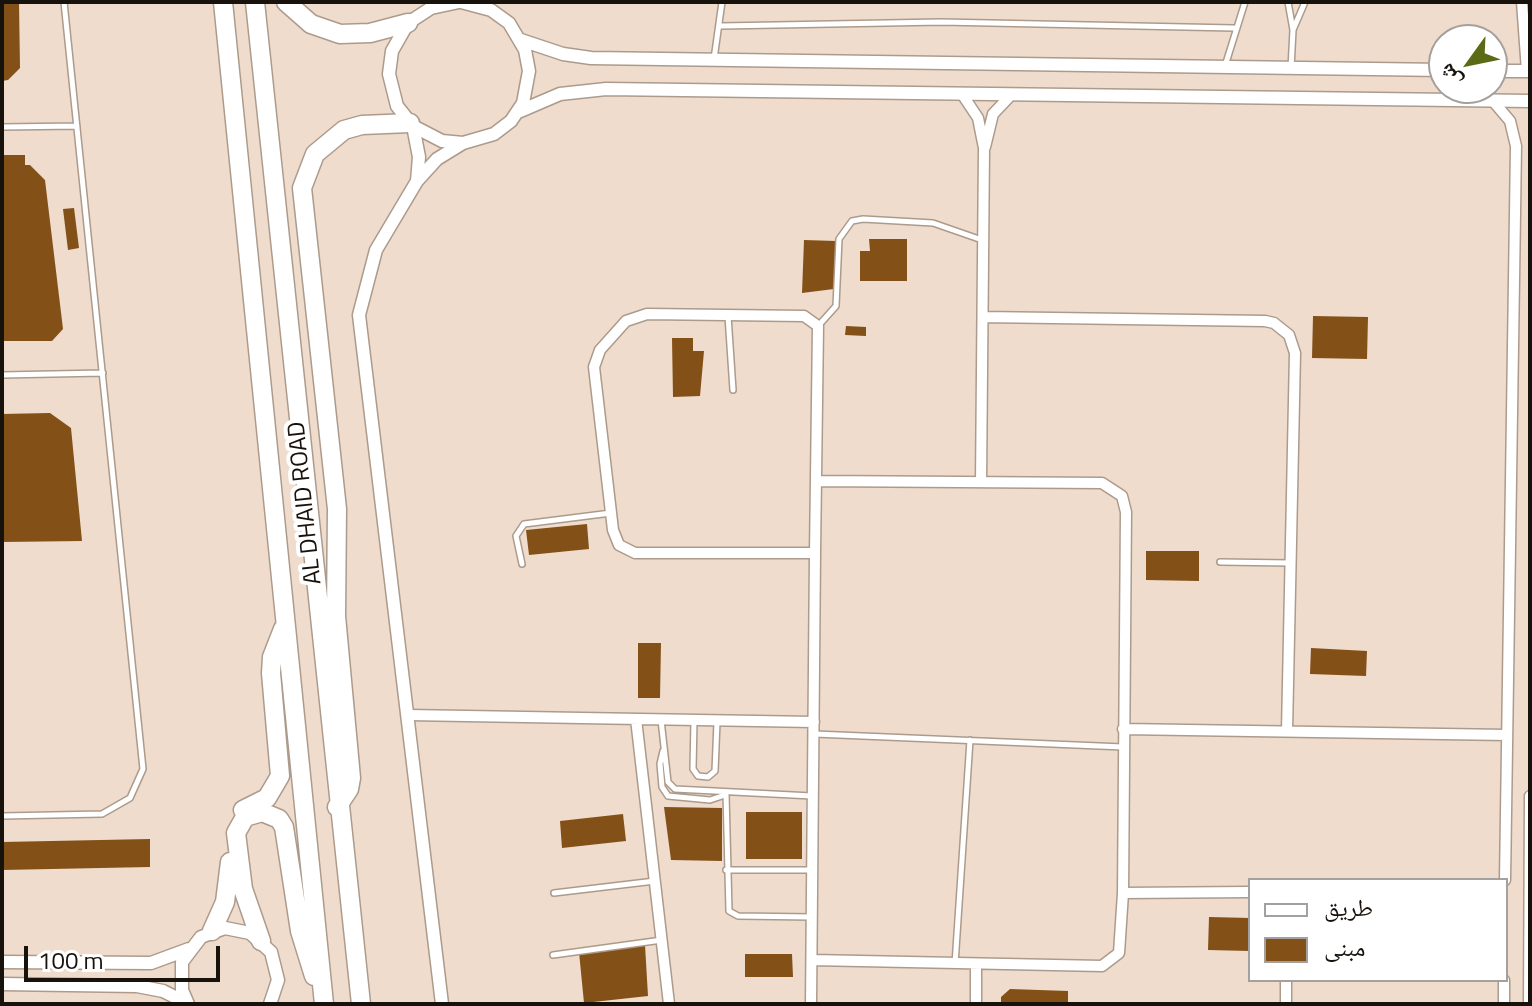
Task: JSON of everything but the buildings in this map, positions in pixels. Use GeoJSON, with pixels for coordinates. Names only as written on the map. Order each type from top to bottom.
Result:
{"type":"FeatureCollection","features":[{"type":"Feature","properties":{"kind":"highway","name":"AL DHAID ROAD"},"geometry":{"type":"LineString","coordinates":[[223,2],[324,999]]}},
{"type":"Feature","properties":{"kind":"highway","name":"AL DHAID ROAD"},"geometry":{"type":"LineString","coordinates":[[255,2],[337,807],[361,1004]]}},
{"type":"Feature","properties":{"kind":"highway"},"geometry":{"type":"LineString","coordinates":[[286,2],[311,24],[340,34],[370,33],[408,23]]}},
{"type":"Feature","properties":{"kind":"highway"},"geometry":{"type":"LineString","coordinates":[[337,807],[349,789],[351,778],[336,616],[337,509],[302,188],[315,154],[336,135],[362,125],[412,124]]}},
{"type":"Feature","properties":{"kind":"highway"},"geometry":{"type":"LineString","coordinates":[[212,931],[229,886],[231,826],[244,809],[267,798],[280,776],[271,673],[272,657],[284,626]]}},
{"type":"Feature","properties":{"kind":"highway"},"geometry":{"type":"LineString","coordinates":[[261,941],[243,889],[236,833],[245,817],[262,812],[279,819],[284,827],[300,931],[324,999]]}},
{"type":"Feature","properties":{"kind":"street"},"geometry":{"type":"LineString","coordinates":[[463,143],[442,141],[412,124],[397,106],[389,74],[392,51],[408,23],[439,3],[460,2],[491,10],[509,23],[521,40],[529,71],[527,92],[518,112]]}},
{"type":"Feature","properties":{"kind":"street"},"geometry":{"type":"LineString","coordinates":[[1522,2],[1526,20],[1528,71]]}},
{"type":"Feature","properties":{"kind":"street"},"geometry":{"type":"LineString","coordinates":[[1526,20],[1529,2]]}},
{"type":"Feature","properties":{"kind":"street"},"geometry":{"type":"LineString","coordinates":[[521,40],[563,54],[591,58],[1428,70]]}},
{"type":"Feature","properties":{"kind":"street"},"geometry":{"type":"LineString","coordinates":[[442,1004],[359,315],[368,271],[376,250],[417,181],[437,159],[463,143],[494,134],[518,112],[545,99],[591,89],[1428,100]]}},
{"type":"Feature","properties":{"kind":"street"},"geometry":{"type":"LineString","coordinates":[[962,94],[978,118],[984,148],[981,482]]}},
{"type":"Feature","properties":{"kind":"street"},"geometry":{"type":"LineString","coordinates":[[984,148],[993,114],[1012,94]]}},
{"type":"Feature","properties":{"kind":"street"},"geometry":{"type":"LineString","coordinates":[[1508,101],[1530,101]]}},
{"type":"Feature","properties":{"kind":"street"},"geometry":{"type":"LineString","coordinates":[[1496,104],[1510,121],[1516,146],[1505,878]]}},
{"type":"Feature","properties":{"kind":"street"},"geometry":{"type":"LineString","coordinates":[[412,124],[419,157],[417,181]]}},
{"type":"Feature","properties":{"kind":"street"},"geometry":{"type":"LineString","coordinates":[[811,1004],[818,326],[804,316],[728,314],[636,315],[626,321],[597,355],[594,367],[615,537],[629,552],[815,553]]}},
{"type":"Feature","properties":{"kind":"street"},"geometry":{"type":"LineString","coordinates":[[983,317],[1265,321],[1282,328],[1295,353],[1287,731]]}},
{"type":"Feature","properties":{"kind":"street"},"geometry":{"type":"LineString","coordinates":[[812,960],[976,966],[1094,967],[1109,964],[1121,945],[1123,893],[1126,512],[1122,496],[1102,483],[818,481]]}},
{"type":"Feature","properties":{"kind":"street"},"geometry":{"type":"LineString","coordinates":[[408,715],[694,720],[814,728]]}},
{"type":"Feature","properties":{"kind":"street"},"geometry":{"type":"LineString","coordinates":[[636,719],[669,1004]]}},
{"type":"Feature","properties":{"kind":"street"},"geometry":{"type":"LineString","coordinates":[[1123,729],[1507,735]]}},
{"type":"Feature","properties":{"kind":"street"},"geometry":{"type":"LineString","coordinates":[[1529,1004],[1530,796]]}},
{"type":"Feature","properties":{"kind":"street"},"geometry":{"type":"LineString","coordinates":[[1123,893],[1248,892]]}},
{"type":"Feature","properties":{"kind":"street"},"geometry":{"type":"LineString","coordinates":[[2,962],[151,963],[189,949],[212,931],[238,929],[261,941],[277,965],[278,980],[270,1004]]}},
{"type":"Feature","properties":{"kind":"street"},"geometry":{"type":"LineString","coordinates":[[188,1004],[180,976],[189,949]]}},
{"type":"Feature","properties":{"kind":"street"},"geometry":{"type":"LineString","coordinates":[[976,966],[976,1004]]}},
{"type":"Feature","properties":{"kind":"street"},"geometry":{"type":"LineString","coordinates":[[1286,982],[1286,1004]]}},
{"type":"Feature","properties":{"kind":"street"},"geometry":{"type":"LineString","coordinates":[[1504,982],[1504,1004]]}},
{"type":"Feature","properties":{"kind":"street"},"geometry":{"type":"LineString","coordinates":[[2,984],[137,986],[163,991],[188,1004]]}},
{"type":"Feature","properties":{"kind":"lane"},"geometry":{"type":"LineString","coordinates":[[2,816],[102,814],[130,798],[143,769],[64,2]]}},
{"type":"Feature","properties":{"kind":"lane"},"geometry":{"type":"LineString","coordinates":[[714,60],[722,2]]}},
{"type":"Feature","properties":{"kind":"lane"},"geometry":{"type":"LineString","coordinates":[[1224,67],[1234,28],[1245,2]]}},
{"type":"Feature","properties":{"kind":"lane"},"geometry":{"type":"LineString","coordinates":[[1288,2],[1293,30],[1291,68]]}},
{"type":"Feature","properties":{"kind":"lane"},"geometry":{"type":"LineString","coordinates":[[1293,30],[1305,2]]}},
{"type":"Feature","properties":{"kind":"lane"},"geometry":{"type":"LineString","coordinates":[[721,26],[941,22],[1234,28]]}},
{"type":"Feature","properties":{"kind":"lane"},"geometry":{"type":"LineString","coordinates":[[2,127],[77,126]]}},
{"type":"Feature","properties":{"kind":"lane"},"geometry":{"type":"LineString","coordinates":[[818,326],[836,306],[839,239],[852,221],[933,223],[983,240]]}},
{"type":"Feature","properties":{"kind":"lane"},"geometry":{"type":"LineString","coordinates":[[728,314],[733,390]]}},
{"type":"Feature","properties":{"kind":"lane"},"geometry":{"type":"LineString","coordinates":[[2,375],[103,373]]}},
{"type":"Feature","properties":{"kind":"lane"},"geometry":{"type":"LineString","coordinates":[[522,564],[516,536],[524,524],[612,513]]}},
{"type":"Feature","properties":{"kind":"lane"},"geometry":{"type":"LineString","coordinates":[[1220,562],[1290,563]]}},
{"type":"Feature","properties":{"kind":"lane"},"geometry":{"type":"LineString","coordinates":[[661,720],[663,751],[672,787],[726,794],[813,796]]}},
{"type":"Feature","properties":{"kind":"lane"},"geometry":{"type":"LineString","coordinates":[[694,720],[693,769],[698,776],[708,777],[715,771],[717,721]]}},
{"type":"Feature","properties":{"kind":"lane"},"geometry":{"type":"LineString","coordinates":[[814,728],[970,740],[1123,747]]}},
{"type":"Feature","properties":{"kind":"lane"},"geometry":{"type":"LineString","coordinates":[[955,965],[970,740]]}},
{"type":"Feature","properties":{"kind":"lane"},"geometry":{"type":"LineString","coordinates":[[663,751],[660,769],[662,787],[668,796],[710,800],[726,794]]}},
{"type":"Feature","properties":{"kind":"lane"},"geometry":{"type":"LineString","coordinates":[[726,794],[727,905],[732,914],[812,917]]}},
{"type":"Feature","properties":{"kind":"lane"},"geometry":{"type":"LineString","coordinates":[[726,870],[813,870]]}},
{"type":"Feature","properties":{"kind":"lane"},"geometry":{"type":"LineString","coordinates":[[554,893],[655,881]]}},
{"type":"Feature","properties":{"kind":"lane"},"geometry":{"type":"LineString","coordinates":[[553,955],[662,940]]}}]}
